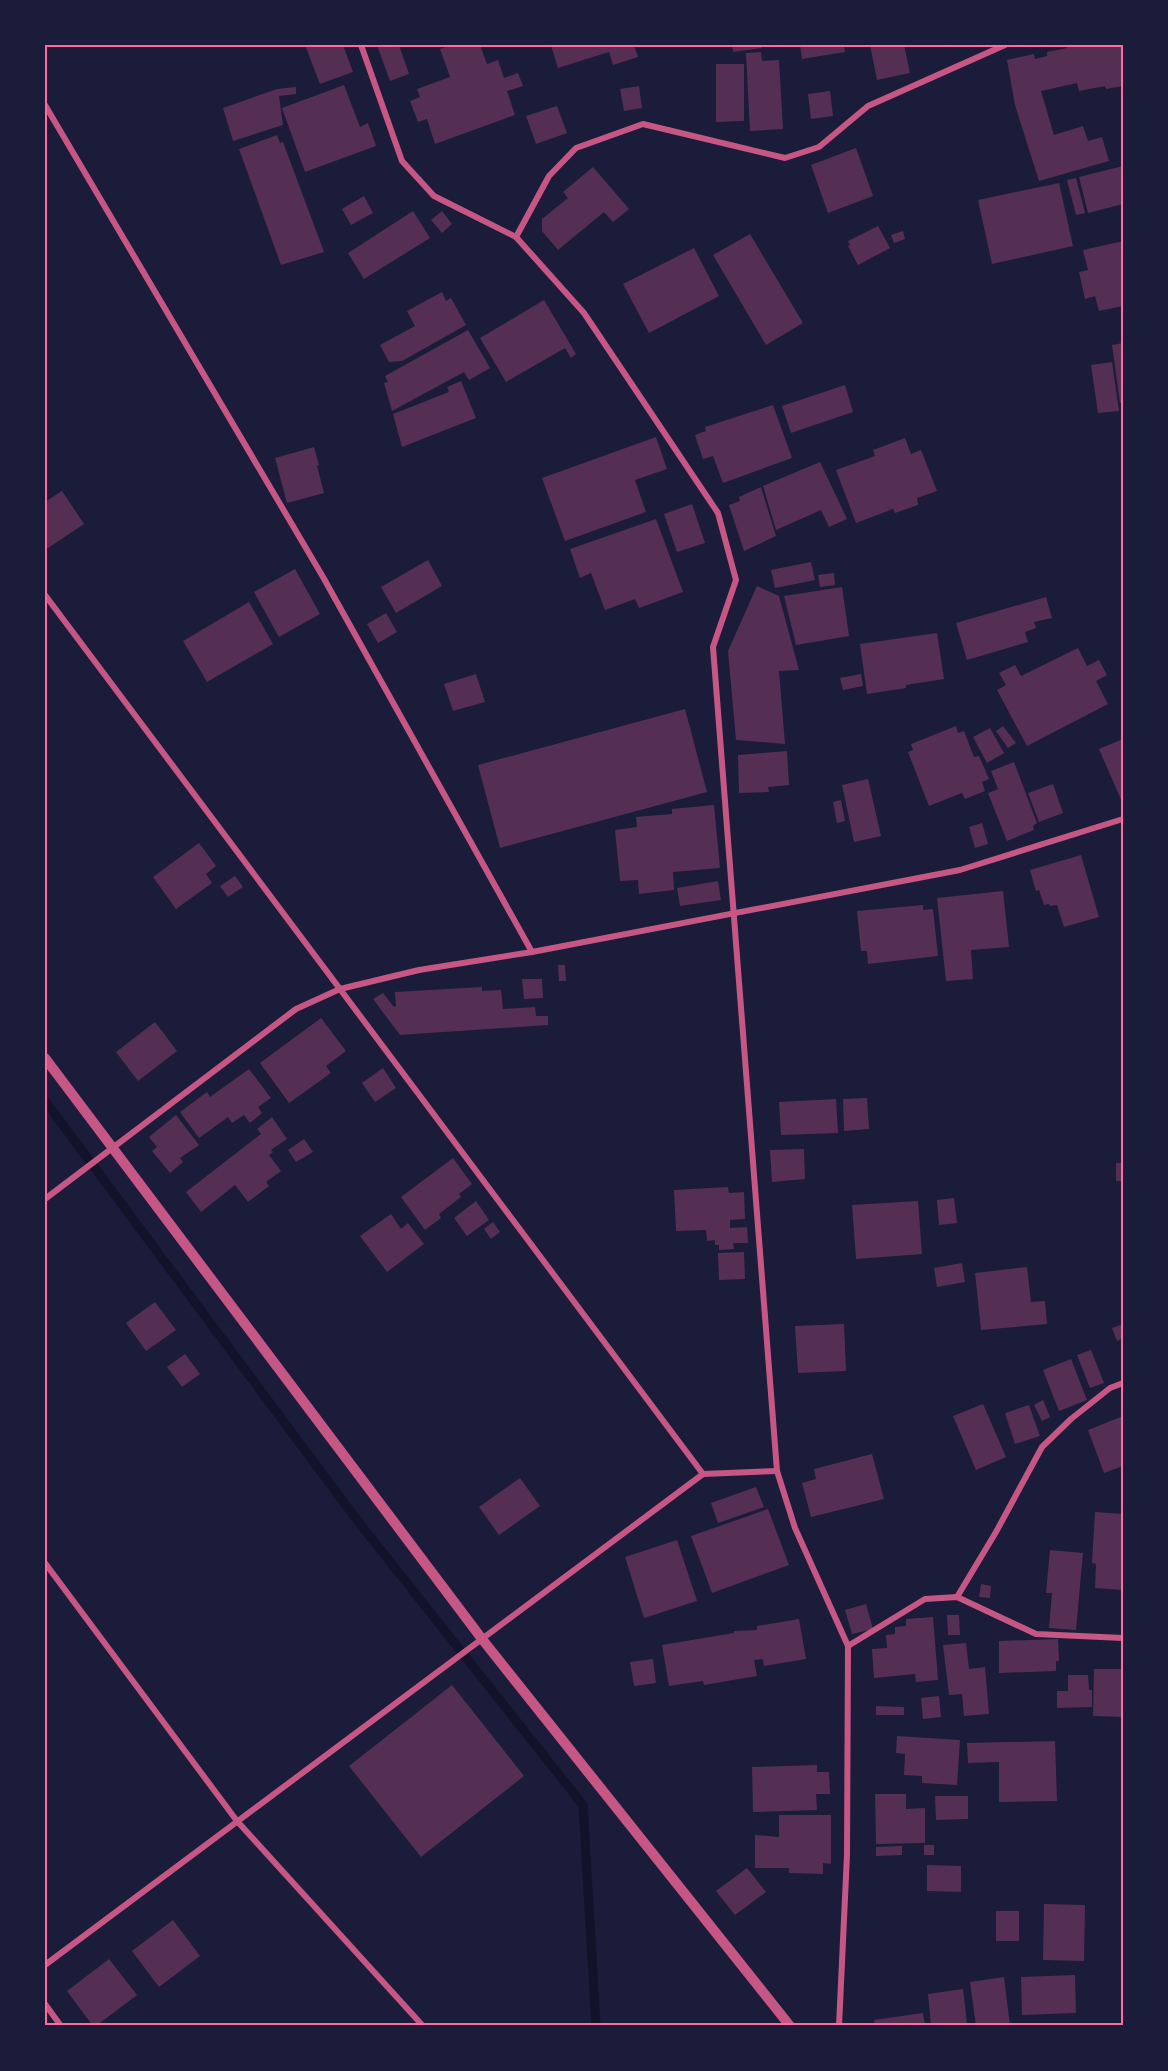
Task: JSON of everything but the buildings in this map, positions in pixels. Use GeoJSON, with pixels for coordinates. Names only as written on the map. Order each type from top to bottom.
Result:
{"type":"FeatureCollection","features":[{"type":"Feature","properties":{"kind":"street"},"geometry":{"type":"LineString","coordinates":[[361,45],[402,161],[434,196],[516,237],[584,313],[718,513],[736,580],[713,647],[777,1471],[795,1528],[848,1646],[847,1855],[839,2026]]}},
{"type":"Feature","properties":{"kind":"street"},"geometry":{"type":"LineString","coordinates":[[516,237],[549,177],[576,148],[643,124],[785,158],[819,147],[868,106],[1005,45]]}},
{"type":"Feature","properties":{"kind":"street"},"geometry":{"type":"LineString","coordinates":[[45,105],[323,577],[532,952]]}},
{"type":"Feature","properties":{"kind":"street"},"geometry":{"type":"LineString","coordinates":[[45,594],[703,1474]]}},
{"type":"Feature","properties":{"kind":"street"},"geometry":{"type":"LineString","coordinates":[[45,1199],[296,1009],[340,989],[419,970],[532,952],[960,870],[1123,819]]}},
{"type":"Feature","properties":{"kind":"street"},"geometry":{"type":"LineString","coordinates":[[45,1058],[482,1639],[790,2026]]}},
{"type":"Feature","properties":{"kind":"street"},"geometry":{"type":"LineString","coordinates":[[957,1597],[996,1532],[1042,1447],[1071,1419],[1110,1388],[1123,1383]]}},
{"type":"Feature","properties":{"kind":"street"},"geometry":{"type":"LineString","coordinates":[[45,1965],[703,1474],[777,1471]]}},
{"type":"Feature","properties":{"kind":"street"},"geometry":{"type":"LineString","coordinates":[[45,1563],[237,1821],[423,2026]]}},
{"type":"Feature","properties":{"kind":"street"},"geometry":{"type":"LineString","coordinates":[[848,1646],[925,1599],[957,1597],[1036,1634],[1123,1638]]}},
{"type":"Feature","properties":{"kind":"street"},"geometry":{"type":"LineString","coordinates":[[45,2004],[62,2026]]}},
{"type":"Feature","properties":{"kind":"waterway"},"geometry":{"type":"LineString","coordinates":[[45,1101],[357,1520],[583,1805],[596,2026]]}}]}
